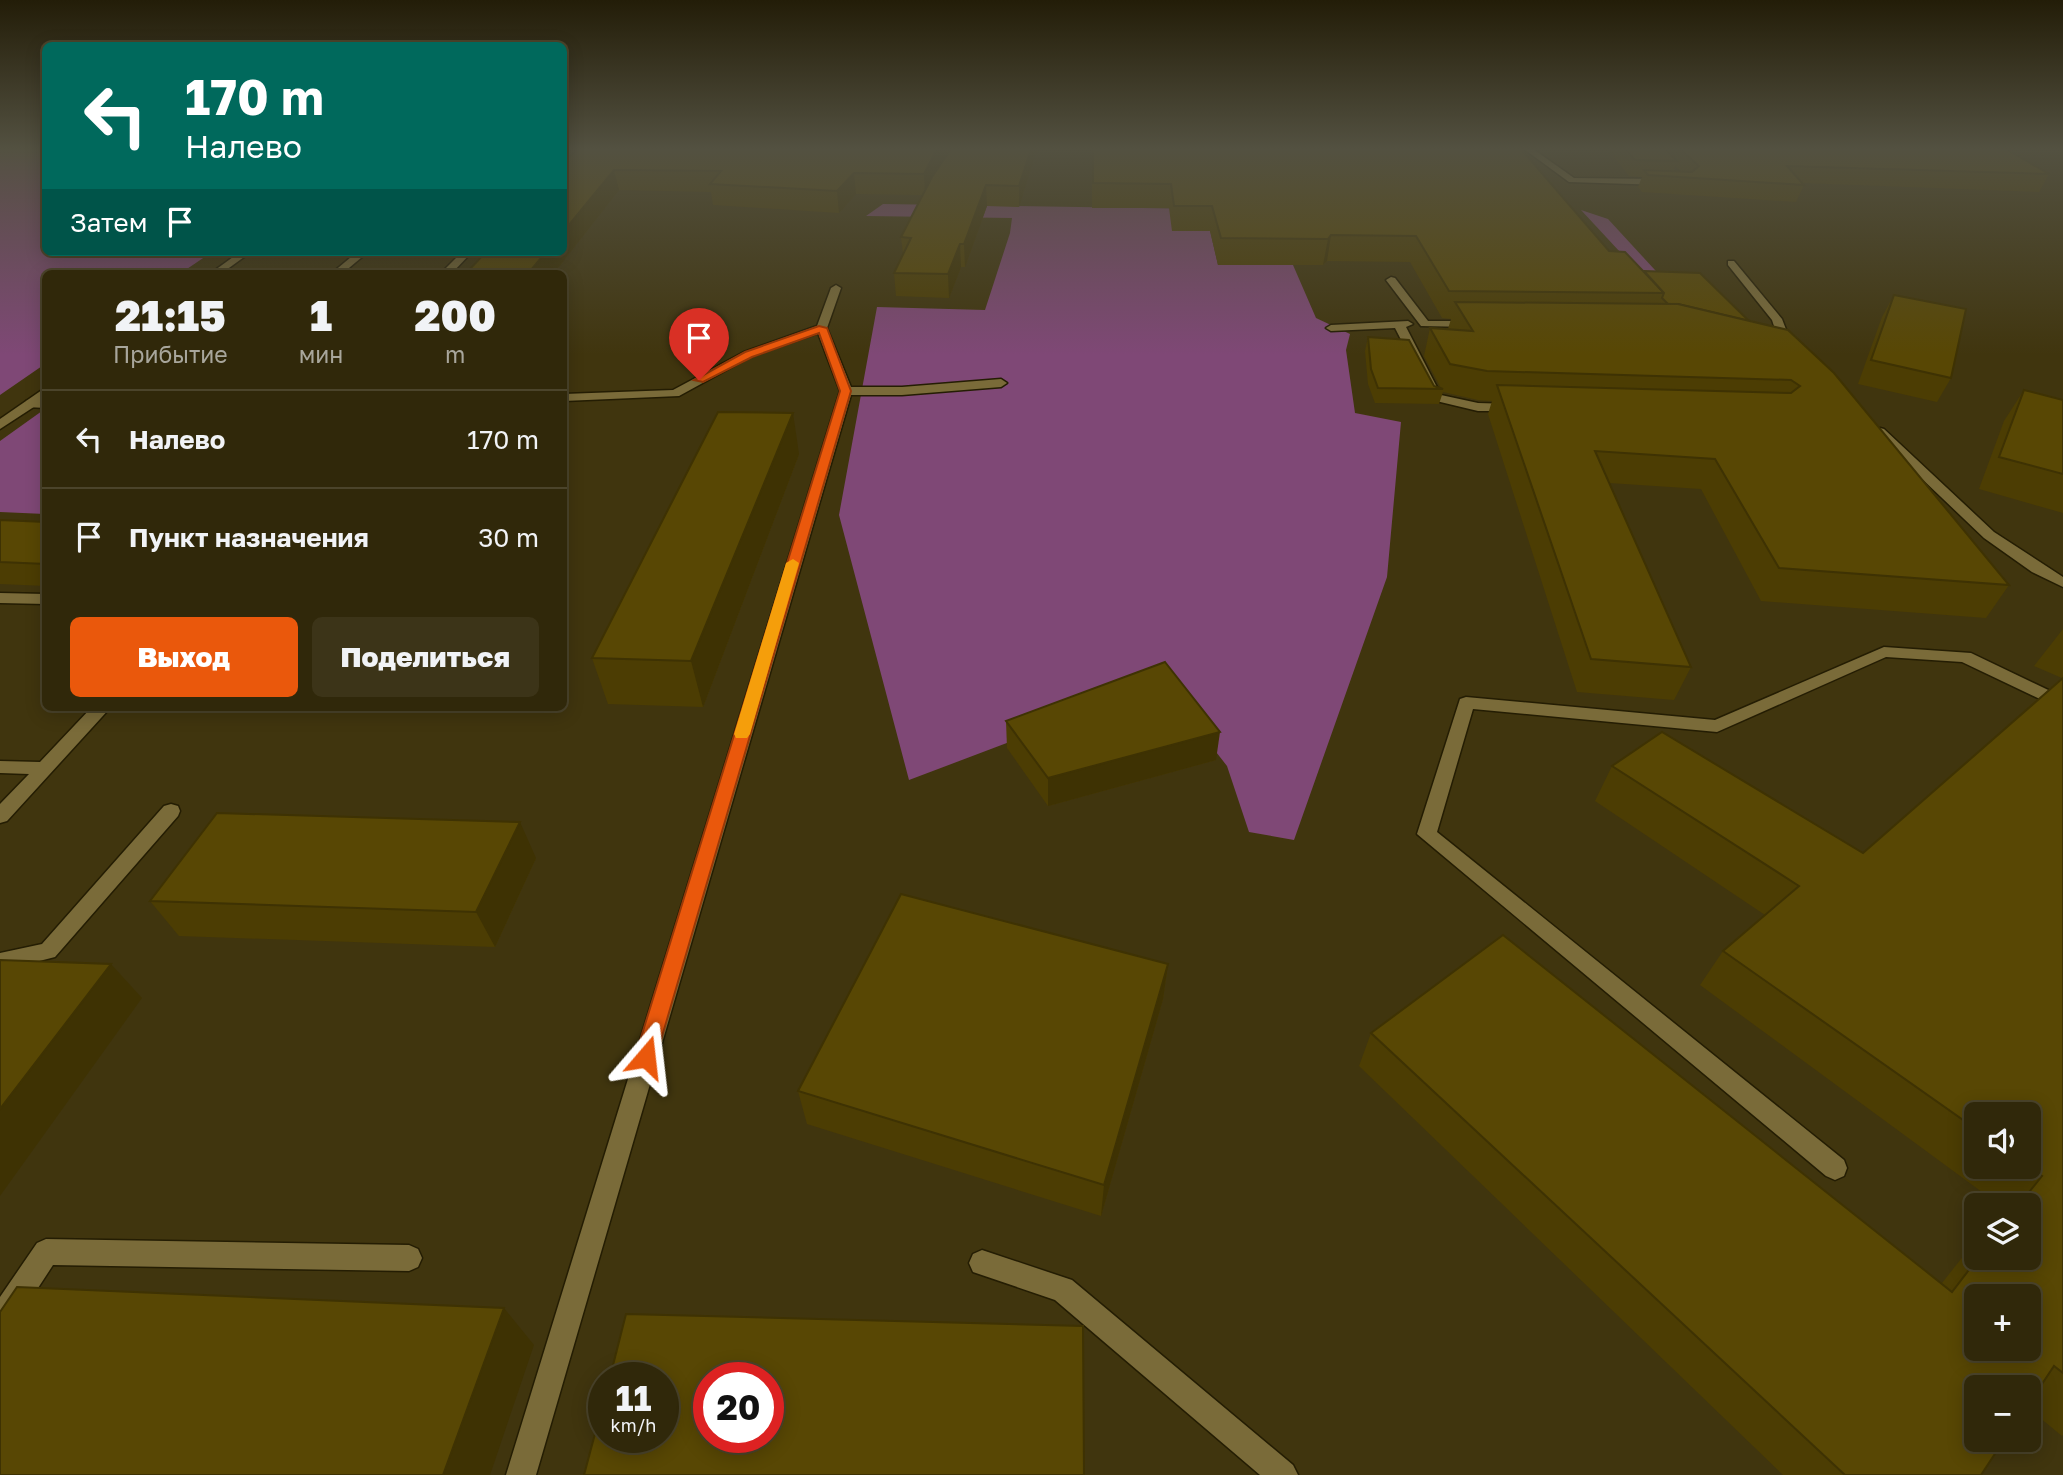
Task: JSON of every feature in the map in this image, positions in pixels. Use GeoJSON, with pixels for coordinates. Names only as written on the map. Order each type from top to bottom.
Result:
{"type":"FeatureCollection","features":[{"type":"Feature","properties":{"kind":"street"},"geometry":{"type":"LineString","coordinates":[[220,270],[240,256]]}},
{"type":"Feature","properties":{"kind":"street"},"geometry":{"type":"LineString","coordinates":[[341,270],[358,256]]}},
{"type":"Feature","properties":{"kind":"street"},"geometry":{"type":"LineString","coordinates":[[449,270],[463,256]]}},
{"type":"Feature","properties":{"kind":"street"},"geometry":{"type":"LineString","coordinates":[[1731,263],[1777,318],[1786,345],[1783,356],[1764,349]]}},
{"type":"Feature","properties":{"kind":"street"},"geometry":{"type":"LineString","coordinates":[[1391,280],[1426,324]]}},
{"type":"Feature","properties":{"kind":"street"},"geometry":{"type":"LineString","coordinates":[[521,1475],[846,391],[822,328],[836,288]]}},
{"type":"Feature","properties":{"kind":"street"},"geometry":{"type":"LineString","coordinates":[[1331,328],[1479,324]]}},
{"type":"Feature","properties":{"kind":"street"},"geometry":{"type":"LineString","coordinates":[[1399,325],[1436,397],[1478,407],[1519,408]]}},
{"type":"Feature","properties":{"kind":"street"},"geometry":{"type":"LineString","coordinates":[[567,397],[674,393],[748,354],[822,328]]}},
{"type":"Feature","properties":{"kind":"street"},"geometry":{"type":"LineString","coordinates":[[846,391],[902,391],[1001,383]]}},
{"type":"Feature","properties":{"kind":"street"},"geometry":{"type":"LineString","coordinates":[[0,425],[42,396]]}},
{"type":"Feature","properties":{"kind":"street"},"geometry":{"type":"LineString","coordinates":[[30,404],[42,404]]}},
{"type":"Feature","properties":{"kind":"street"},"geometry":{"type":"LineString","coordinates":[[1873,425],[1960,511],[2044,574],[2063,583]]}},
{"type":"Feature","properties":{"kind":"street"},"geometry":{"type":"LineString","coordinates":[[0,598],[42,599]]}},
{"type":"Feature","properties":{"kind":"street"},"geometry":{"type":"LineString","coordinates":[[1835,1168],[1427,834],[1466,703],[1717,726],[1884,652],[1965,657],[2063,704]]}},
{"type":"Feature","properties":{"kind":"street"},"geometry":{"type":"LineString","coordinates":[[0,816],[98,711]]}},
{"type":"Feature","properties":{"kind":"street"},"geometry":{"type":"LineString","coordinates":[[0,767],[43,768]]}},
{"type":"Feature","properties":{"kind":"street"},"geometry":{"type":"LineString","coordinates":[[0,962],[48,951],[171,811]]}},
{"type":"Feature","properties":{"kind":"street"},"geometry":{"type":"LineString","coordinates":[[0,1321],[46,1252],[409,1258]]}},
{"type":"Feature","properties":{"kind":"street"},"geometry":{"type":"LineString","coordinates":[[982,1263],[1063,1289],[1283,1475]]}},
{"type":"Feature","properties":{"kind":"shaded area"},"geometry":{"type":"Polygon","coordinates":[[[0,218],[42,218],[42,256],[206,256],[185,270],[42,270],[42,366],[0,395],[0,218]]]}},
{"type":"Feature","properties":{"kind":"shaded area"},"geometry":{"type":"Polygon","coordinates":[[[1000,218],[1207,218],[1218,265],[1293,265],[1316,318],[1350,334],[1346,350],[1355,413],[1401,422],[1387,577],[1294,840],[1249,832],[1227,766],[1163,684],[909,780],[839,515],[877,307],[985,310],[1010,233],[1012,218],[1000,218]]]}},
{"type":"Feature","properties":{"kind":"shaded area"},"geometry":{"type":"Polygon","coordinates":[[[1588,218],[1608,219],[1701,320],[1686,323],[1588,218]]]}},
{"type":"Feature","properties":{"kind":"shaded area"},"geometry":{"type":"Polygon","coordinates":[[[42,411],[42,514],[0,512],[0,441],[42,411]]]}},
{"type":"Feature","properties":{"kind":"building"},"geometry":{"type":"Polygon","coordinates":[[[567,218],[575,218],[567,227],[567,218]]]}},
{"type":"Feature","properties":{"kind":"building"},"geometry":{"type":"Polygon","coordinates":[[[911,218],[974,218],[948,274],[894,273],[911,238],[901,237],[911,218]]]}},
{"type":"Feature","properties":{"kind":"building"},"geometry":{"type":"Polygon","coordinates":[[[1215,218],[1580,218],[1609,251],[1625,252],[1664,293],[1449,291],[1416,236],[1221,238],[1215,218]]]}},
{"type":"Feature","properties":{"kind":"building"},"geometry":{"type":"Polygon","coordinates":[[[482,256],[543,256],[531,270],[469,270],[482,256]]]}},
{"type":"Feature","properties":{"kind":"building"},"geometry":{"type":"Polygon","coordinates":[[[1644,271],[1700,273],[1749,321],[1668,304],[1662,298],[1664,293],[1644,271]]]}},
{"type":"Feature","properties":{"kind":"building"},"geometry":{"type":"Polygon","coordinates":[[[1894,295],[1966,309],[1951,378],[1871,360],[1894,295]]]}},
{"type":"Feature","properties":{"kind":"building"},"geometry":{"type":"Polygon","coordinates":[[[1455,302],[1678,304],[1788,330],[1834,373],[2009,585],[1779,568],[1715,459],[1595,451],[1691,667],[1591,659],[1497,385],[1791,393],[1800,386],[1791,380],[1487,371],[1450,364],[1430,328],[1473,331],[1455,302]]]}},
{"type":"Feature","properties":{"kind":"building"},"geometry":{"type":"Polygon","coordinates":[[[1368,337],[1409,340],[1434,386],[1443,389],[1378,388],[1371,369],[1368,337]]]}},
{"type":"Feature","properties":{"kind":"building"},"geometry":{"type":"Polygon","coordinates":[[[2024,390],[2063,400],[2063,474],[1999,457],[2024,390]]]}},
{"type":"Feature","properties":{"kind":"building"},"geometry":{"type":"Polygon","coordinates":[[[718,412],[793,413],[691,661],[592,658],[718,412]]]}},
{"type":"Feature","properties":{"kind":"building"},"geometry":{"type":"Polygon","coordinates":[[[0,520],[42,522],[42,564],[0,562],[0,520]]]}},
{"type":"Feature","properties":{"kind":"building"},"geometry":{"type":"Polygon","coordinates":[[[1165,662],[1220,732],[1048,778],[1006,721],[1165,662]]]}},
{"type":"Feature","properties":{"kind":"building"},"geometry":{"type":"Polygon","coordinates":[[[2063,678],[2063,1373],[2054,1366],[2041,1386],[2041,1375],[1964,1375],[1964,1452],[1996,1452],[1981,1475],[1845,1475],[1371,1033],[1503,935],[1952,1292],[1969,1270],[2041,1270],[2041,1193],[2028,1193],[2042,1176],[2041,1102],[1964,1102],[1964,1121],[1723,951],[1799,886],[1612,766],[1662,732],[1863,853],[2063,678]]]}},
{"type":"Feature","properties":{"kind":"building"},"geometry":{"type":"Polygon","coordinates":[[[217,813],[520,822],[476,912],[150,901],[217,813]]]}},
{"type":"Feature","properties":{"kind":"building"},"geometry":{"type":"Polygon","coordinates":[[[901,894],[1168,964],[1104,1185],[798,1091],[901,894]]]}},
{"type":"Feature","properties":{"kind":"building"},"geometry":{"type":"Polygon","coordinates":[[[0,960],[111,964],[0,1109],[0,960]]]}},
{"type":"Feature","properties":{"kind":"building"},"geometry":{"type":"Polygon","coordinates":[[[17,1287],[504,1308],[443,1475],[0,1475],[0,1312],[17,1287]]]}},
{"type":"Feature","properties":{"kind":"building"},"geometry":{"type":"Polygon","coordinates":[[[626,1314],[1083,1326],[1084,1475],[584,1475],[590,1453],[679,1453],[679,1362],[614,1362],[626,1314]]]}},
{"type":"Feature","properties":{"kind":"slow traffic"},"geometry":{"type":"LineString","coordinates":[[742,734],[793,563]]}},
{"type":"Feature","properties":{"kind":"route"},"geometry":{"type":"LineString","coordinates":[[646,1057],[846,391],[822,328],[748,354],[699,380]]}}]}
